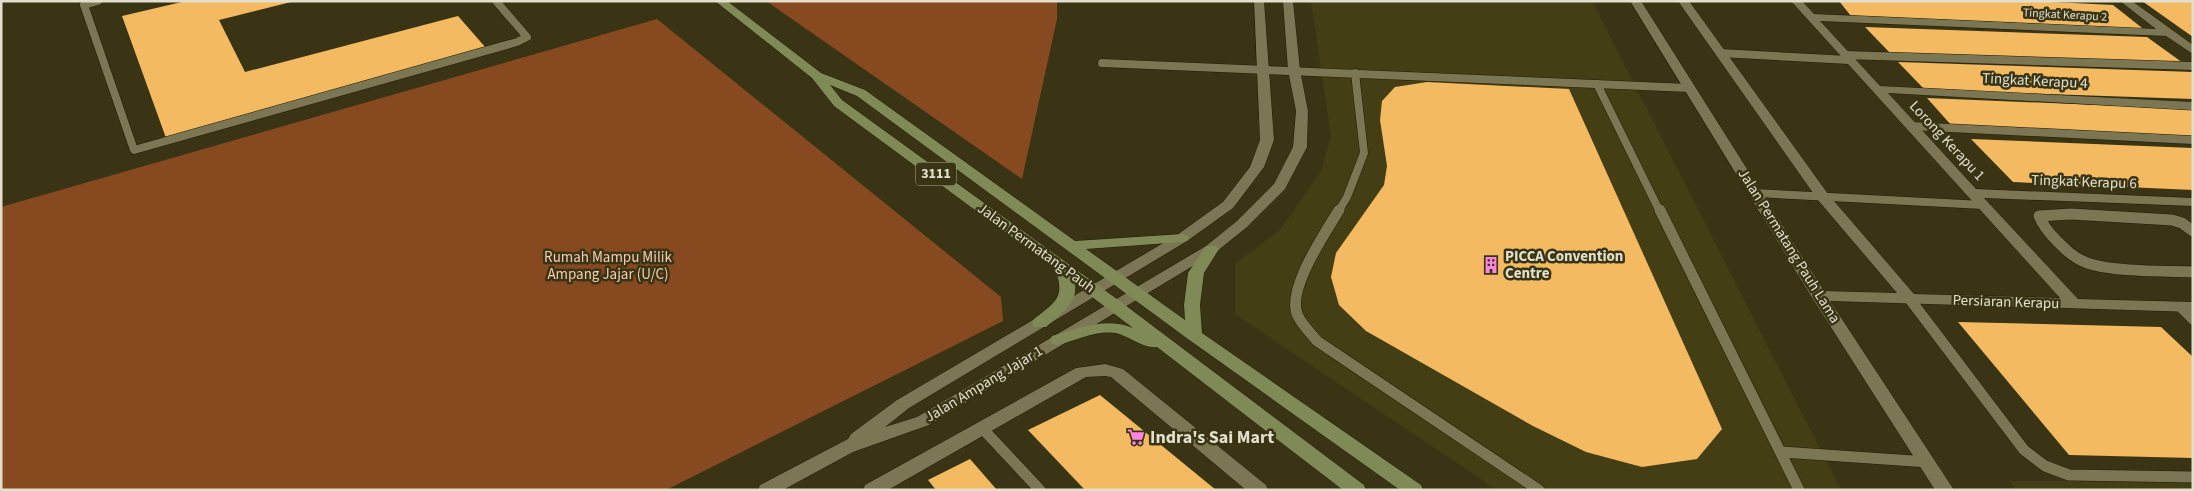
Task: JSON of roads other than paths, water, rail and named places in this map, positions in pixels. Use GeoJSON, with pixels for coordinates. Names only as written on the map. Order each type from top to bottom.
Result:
{"type":"FeatureCollection","features":[{"type":"Feature","properties":{"kind":"main road","name":"Jalan Permatang Pauh"},"geometry":{"type":"LineString","coordinates":[[720,1],[816,75],[838,102],[1174,350],[1357,490]]}},
{"type":"Feature","properties":{"kind":"main road"},"geometry":{"type":"LineString","coordinates":[[816,75],[861,93],[1194,335],[1414,490]]}},
{"type":"Feature","properties":{"kind":"main road"},"geometry":{"type":"LineString","coordinates":[[1072,246],[1182,238]]}},
{"type":"Feature","properties":{"kind":"main road"},"geometry":{"type":"LineString","coordinates":[[1194,335],[1192,305],[1196,273],[1211,248]]}},
{"type":"Feature","properties":{"kind":"main road"},"geometry":{"type":"LineString","coordinates":[[1040,324],[1068,298],[1069,285],[1061,267]]}},
{"type":"Feature","properties":{"kind":"main road"},"geometry":{"type":"LineString","coordinates":[[1058,340],[1096,328],[1118,328],[1174,350]]}},
{"type":"Feature","properties":{"kind":"street","name":"Jalan Ampang Jajar 1"},"geometry":{"type":"LineString","coordinates":[[767,490],[846,447],[903,404],[1182,238],[1228,205],[1257,167],[1267,140],[1259,1]]}},
{"type":"Feature","properties":{"kind":"street","name":"Jalan Ampang Jajar 1"},"geometry":{"type":"LineString","coordinates":[[846,447],[923,421],[1115,306],[1211,248],[1242,224],[1280,186],[1300,147],[1302,111],[1294,70],[1288,1]]}},
{"type":"Feature","properties":{"kind":"street","name":"Jalan Permatang Pauh Lama"},"geometry":{"type":"LineString","coordinates":[[1635,1],[1819,296],[1945,490]]}},
{"type":"Feature","properties":{"kind":"street"},"geometry":{"type":"LineString","coordinates":[[1683,1],[1823,197],[1909,298]]}},
{"type":"Feature","properties":{"kind":"street","name":"Lorong Kerapu 1"},"geometry":{"type":"LineString","coordinates":[[1796,1],[2074,304]]}},
{"type":"Feature","properties":{"kind":"street"},"geometry":{"type":"LineString","coordinates":[[2124,1],[2193,51]]}},
{"type":"Feature","properties":{"kind":"street","name":"Tingkat Kerapu 2"},"geometry":{"type":"LineString","coordinates":[[1810,17],[2168,33]]}},
{"type":"Feature","properties":{"kind":"street","name":"Tingkat Kerapu 4"},"geometry":{"type":"LineString","coordinates":[[1876,89],[2193,106]]}},
{"type":"Feature","properties":{"kind":"street","name":"Tingkat Kerapu 6"},"geometry":{"type":"LineString","coordinates":[[1973,193],[2193,202]]}},
{"type":"Feature","properties":{"kind":"street","name":"Persiaran Kerapu"},"geometry":{"type":"LineString","coordinates":[[1819,296],[2187,307]]}},
{"type":"Feature","properties":{"kind":"street"},"geometry":{"type":"LineString","coordinates":[[878,489],[1082,372],[1105,370],[1117,373],[1259,490]]}},
{"type":"Feature","properties":{"kind":"lane"},"geometry":{"type":"LineString","coordinates":[[98,1],[84,5],[134,150],[517,42],[527,37],[496,1]]}},
{"type":"Feature","properties":{"kind":"lane"},"geometry":{"type":"LineString","coordinates":[[1720,53],[2193,66]]}},
{"type":"Feature","properties":{"kind":"lane"},"geometry":{"type":"LineString","coordinates":[[1102,64],[1294,70],[1689,88]]}},
{"type":"Feature","properties":{"kind":"lane"},"geometry":{"type":"LineString","coordinates":[[1355,73],[1364,153],[1347,196],[1304,270],[1297,293],[1297,315],[1317,341],[1539,490]]}},
{"type":"Feature","properties":{"kind":"lane"},"geometry":{"type":"LineString","coordinates":[[1597,84],[1782,452],[1799,490]]}},
{"type":"Feature","properties":{"kind":"lane"},"geometry":{"type":"LineString","coordinates":[[1910,126],[2193,140]]}},
{"type":"Feature","properties":{"kind":"lane"},"geometry":{"type":"LineString","coordinates":[[1755,193],[1983,205]]}},
{"type":"Feature","properties":{"kind":"lane"},"geometry":{"type":"LineString","coordinates":[[2193,231],[2182,223],[2172,220],[2071,214],[2039,216],[2040,221],[2072,254],[2088,264],[2102,267],[2193,272]]}},
{"type":"Feature","properties":{"kind":"lane"},"geometry":{"type":"LineString","coordinates":[[1909,298],[2024,450],[2044,466],[2052,471],[2069,475],[2193,476]]}},
{"type":"Feature","properties":{"kind":"lane"},"geometry":{"type":"LineString","coordinates":[[2187,307],[2193,319]]}},
{"type":"Feature","properties":{"kind":"lane"},"geometry":{"type":"LineString","coordinates":[[982,428],[1040,490]]}},
{"type":"Feature","properties":{"kind":"lane"},"geometry":{"type":"LineString","coordinates":[[1782,452],[1928,462]]}},
{"type":"Feature","properties":{"kind":"place","name":"PICCA Convention Centre"},"geometry":{"type":"Point","coordinates":[1491,265]}},
{"type":"Feature","properties":{"kind":"place","name":"Indra's Sai Mart"},"geometry":{"type":"Point","coordinates":[1136,437]}},
{"type":"Feature","properties":{"kind":"park label","name":"Rumah Mampu Milik Ampang Jajar (U/C)"},"geometry":{"type":"Point","coordinates":[608,266]}}]}
